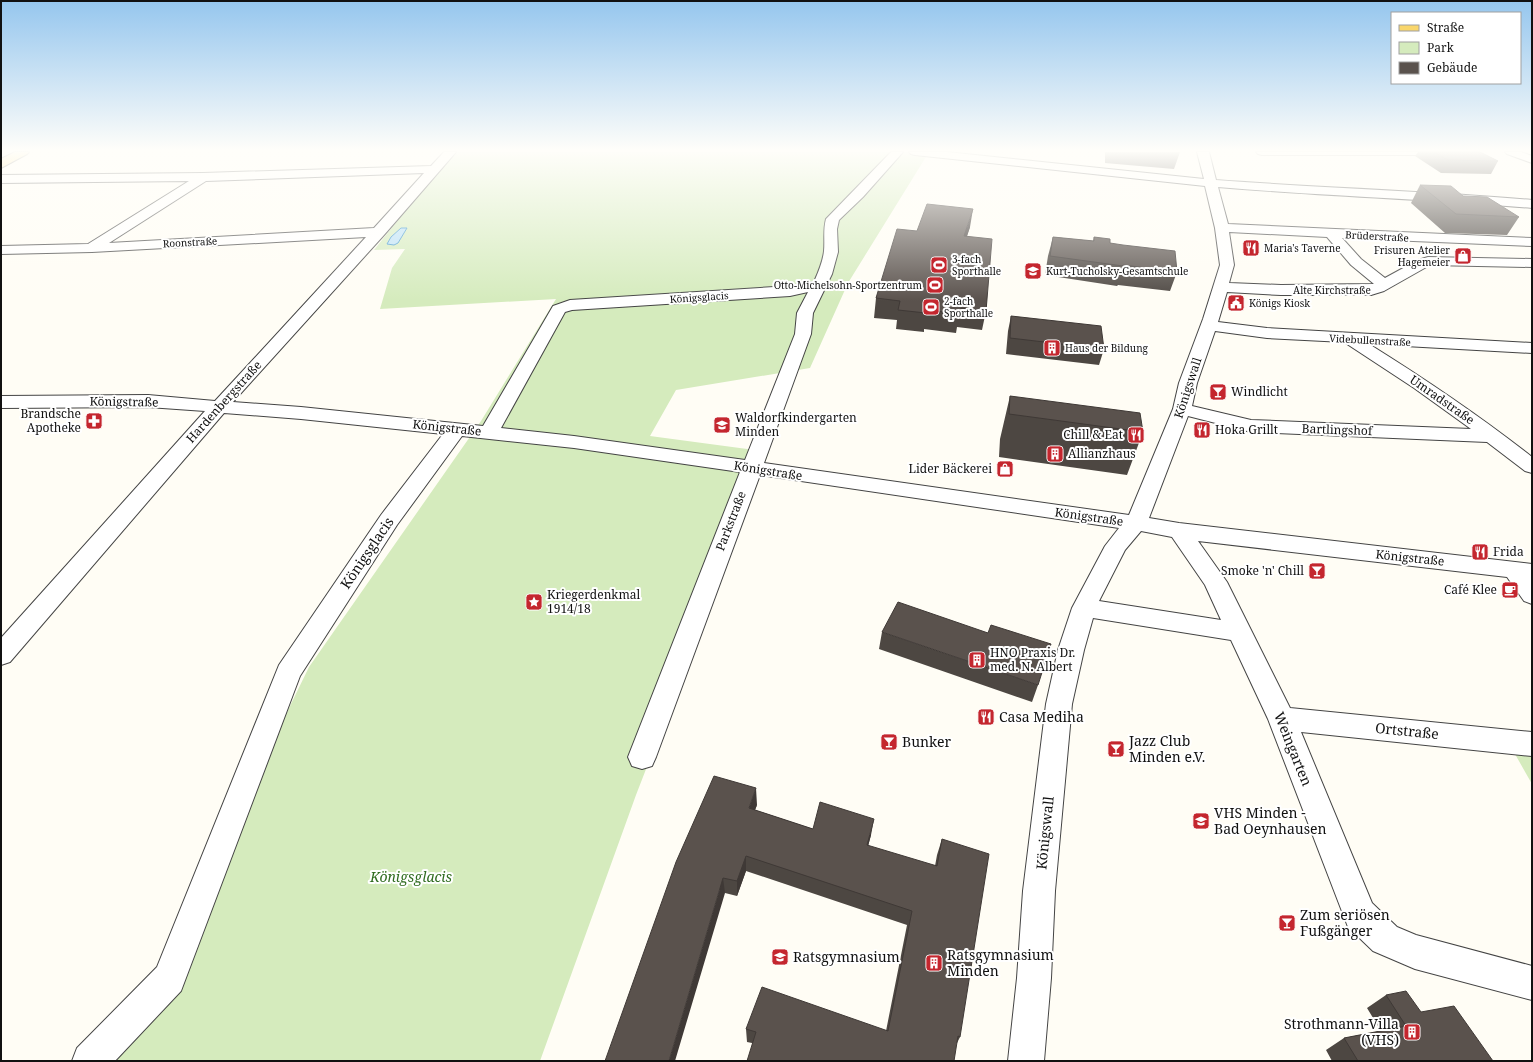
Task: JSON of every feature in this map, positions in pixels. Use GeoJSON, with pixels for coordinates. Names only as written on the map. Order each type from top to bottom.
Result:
{"type":"FeatureCollection","features":[{"type":"Feature","properties":{"kind":"street"},"geometry":{"type":"LineString","coordinates":[[92,248],[165,202]]}},
{"type":"Feature","properties":{"kind":"street","name":"Hardenbergstraße"},"geometry":{"type":"LineString","coordinates":[[1,655],[219,407],[406,202]]}},
{"type":"Feature","properties":{"kind":"street"},"geometry":{"type":"LineString","coordinates":[[820,285],[825,274],[831,252],[830,229],[833,219],[851,202]]}},
{"type":"Feature","properties":{"kind":"street","name":"Königswall"},"geometry":{"type":"LineString","coordinates":[[1026,1061],[1034,978],[1040,883],[1058,712],[1071,650],[1084,608],[1116,546],[1136,523],[1182,409],[1188,383],[1221,287],[1227,265],[1222,228],[1216,202]]}},
{"type":"Feature","properties":{"kind":"street"},"geometry":{"type":"LineString","coordinates":[[1503,202],[1532,204]]}},
{"type":"Feature","properties":{"kind":"street","name":"Brüderstraße"},"geometry":{"type":"LineString","coordinates":[[1222,228],[1532,242]]}},
{"type":"Feature","properties":{"kind":"street","name":"Roonstraße"},"geometry":{"type":"LineString","coordinates":[[1,250],[92,248],[379,232]]}},
{"type":"Feature","properties":{"kind":"street"},"geometry":{"type":"LineString","coordinates":[[1332,234],[1364,270],[1385,285]]}},
{"type":"Feature","properties":{"kind":"street"},"geometry":{"type":"LineString","coordinates":[[1455,239],[1484,263]]}},
{"type":"Feature","properties":{"kind":"street","name":"Alte Kirchstraße"},"geometry":{"type":"LineString","coordinates":[[1221,287],[1281,290],[1371,290],[1385,285],[1423,262],[1428,261],[1532,263]]}},
{"type":"Feature","properties":{"kind":"street","name":"Königsglacis"},"geometry":{"type":"LineString","coordinates":[[489,432],[559,309],[570,305],[790,291],[820,285]]}},
{"type":"Feature","properties":{"kind":"street","name":"Parkstraße"},"geometry":{"type":"LineString","coordinates":[[642,757],[802,334],[805,313],[820,285]]}},
{"type":"Feature","properties":{"kind":"street","name":"Videbullenstraße"},"geometry":{"type":"LineString","coordinates":[[1208,325],[1267,333],[1532,348]]}},
{"type":"Feature","properties":{"kind":"street","name":"Umradstraße"},"geometry":{"type":"LineString","coordinates":[[1348,338],[1414,379],[1532,466]]}},
{"type":"Feature","properties":{"kind":"street","name":"Königstraße"},"geometry":{"type":"LineString","coordinates":[[1,402],[148,401],[301,413],[489,432],[574,442],[1136,523],[1179,531],[1523,571]]}},
{"type":"Feature","properties":{"kind":"street","name":"Bartlingshof"},"geometry":{"type":"LineString","coordinates":[[1182,409],[1250,426],[1493,436]]}},
{"type":"Feature","properties":{"kind":"street","name":"Königsglacis"},"geometry":{"type":"LineString","coordinates":[[90,1061],[169,979],[288,672],[388,520],[457,429]]}},
{"type":"Feature","properties":{"kind":"street","name":"Weingarten"},"geometry":{"type":"LineString","coordinates":[[1179,531],[1215,582],[1282,719],[1360,915],[1385,939],[1415,952],[1532,983]]}},
{"type":"Feature","properties":{"kind":"street"},"geometry":{"type":"LineString","coordinates":[[1523,571],[1532,595]]}},
{"type":"Feature","properties":{"kind":"street"},"geometry":{"type":"LineString","coordinates":[[1084,608],[1240,632]]}},
{"type":"Feature","properties":{"kind":"street","name":"Ortstraße"},"geometry":{"type":"LineString","coordinates":[[1282,719],[1532,744]]}},
{"type":"Feature","properties":{"kind":"green space","name":"Königsglacis"},"geometry":{"type":"Polygon","coordinates":[[[413,202],[898,202],[848,283],[810,368],[676,390],[650,436],[769,452],[636,795],[540,1061],[117,1061],[309,667],[481,421],[556,299],[380,309],[392,268],[405,249],[374,250],[413,202]]]}},
{"type":"Feature","properties":{"kind":"green space"},"geometry":{"type":"Polygon","coordinates":[[[1511,747],[1532,749],[1532,784],[1511,747]]]}},
{"type":"Feature","properties":{"kind":"water"},"geometry":{"type":"Polygon","coordinates":[[[401,228],[407,228],[398,243],[394,245],[387,244],[391,237],[401,228]]]}},
{"type":"Feature","properties":{"kind":"building"},"geometry":{"type":"Polygon","coordinates":[[[1441,202],[1494,202],[1519,217],[1456,214],[1441,202]]]}},
{"type":"Feature","properties":{"kind":"building"},"geometry":{"type":"Polygon","coordinates":[[[927,204],[973,209],[964,236],[992,239],[986,311],[961,308],[960,314],[927,310],[926,313],[898,310],[900,301],[876,298],[897,229],[917,231],[927,204]]]}},
{"type":"Feature","properties":{"kind":"building"},"geometry":{"type":"Polygon","coordinates":[[[1053,237],[1094,241],[1094,237],[1110,239],[1110,243],[1175,251],[1177,272],[1050,256],[1053,237]]]}},
{"type":"Feature","properties":{"kind":"building"},"geometry":{"type":"Polygon","coordinates":[[[1011,316],[1101,326],[1104,349],[1010,338],[1011,316]]]}},
{"type":"Feature","properties":{"kind":"building"},"geometry":{"type":"Polygon","coordinates":[[[1010,396],[1140,413],[1143,432],[1009,414],[1010,396]]]}},
{"type":"Feature","properties":{"kind":"building"},"geometry":{"type":"Polygon","coordinates":[[[898,602],[988,633],[991,625],[1051,644],[1038,685],[882,632],[898,602]]]}},
{"type":"Feature","properties":{"kind":"building","name":"Ratsgymnasium Minden"},"geometry":{"type":"Polygon","coordinates":[[[714,776],[756,788],[749,808],[813,829],[820,802],[874,819],[867,845],[937,866],[942,839],[989,854],[960,1037],[958,1036],[954,1061],[747,1061],[756,1032],[746,1029],[762,987],[888,1031],[912,911],[746,856],[737,881],[723,878],[669,1061],[605,1061],[676,862],[714,776]]]}},
{"type":"Feature","properties":{"kind":"building"},"geometry":{"type":"Polygon","coordinates":[[[1406,991],[1421,1012],[1454,1006],[1493,1061],[1358,1061],[1344,1038],[1406,1026],[1386,995],[1406,991]]]}},
{"type":"Feature","properties":{"kind":"place","name":"Maria's Taverne"},"geometry":{"type":"Point","coordinates":[1251,248]}},
{"type":"Feature","properties":{"kind":"place","name":"Frisuren Atelier Hagemeier"},"geometry":{"type":"Point","coordinates":[1463,256]}},
{"type":"Feature","properties":{"kind":"place","name":"3-fach Sporthalle"},"geometry":{"type":"Point","coordinates":[939,265]}},
{"type":"Feature","properties":{"kind":"place","name":"Kurt-Tucholsky-Gesamtschule"},"geometry":{"type":"Point","coordinates":[1033,271]}},
{"type":"Feature","properties":{"kind":"place","name":"Otto-Michelsohn-Sportzentrum"},"geometry":{"type":"Point","coordinates":[935,285]}},
{"type":"Feature","properties":{"kind":"place","name":"Königs Kiosk"},"geometry":{"type":"Point","coordinates":[1236,303]}},
{"type":"Feature","properties":{"kind":"place","name":"2-fach Sporthalle"},"geometry":{"type":"Point","coordinates":[931,307]}},
{"type":"Feature","properties":{"kind":"place","name":"Haus der Bildung"},"geometry":{"type":"Point","coordinates":[1052,348]}},
{"type":"Feature","properties":{"kind":"place","name":"Windlicht"},"geometry":{"type":"Point","coordinates":[1218,392]}},
{"type":"Feature","properties":{"kind":"place","name":"Brandsche Apotheke"},"geometry":{"type":"Point","coordinates":[94,421]}},
{"type":"Feature","properties":{"kind":"place","name":"Waldorfkindergarten Minden"},"geometry":{"type":"Point","coordinates":[722,425]}},
{"type":"Feature","properties":{"kind":"place","name":"Hoka Grillt"},"geometry":{"type":"Point","coordinates":[1202,430]}},
{"type":"Feature","properties":{"kind":"place","name":"Chill & Eat"},"geometry":{"type":"Point","coordinates":[1136,435]}},
{"type":"Feature","properties":{"kind":"place","name":"Allianzhaus"},"geometry":{"type":"Point","coordinates":[1055,454]}},
{"type":"Feature","properties":{"kind":"place","name":"Lider Bäckerei"},"geometry":{"type":"Point","coordinates":[1005,469]}},
{"type":"Feature","properties":{"kind":"place","name":"Frida"},"geometry":{"type":"Point","coordinates":[1480,552]}},
{"type":"Feature","properties":{"kind":"place","name":"Smoke 'n' Chill"},"geometry":{"type":"Point","coordinates":[1317,571]}},
{"type":"Feature","properties":{"kind":"place","name":"Café Klee"},"geometry":{"type":"Point","coordinates":[1510,590]}},
{"type":"Feature","properties":{"kind":"place","name":"Kriegerdenkmal 1914/18"},"geometry":{"type":"Point","coordinates":[534,602]}},
{"type":"Feature","properties":{"kind":"place","name":"HNO Praxis Dr. med. N. Albert"},"geometry":{"type":"Point","coordinates":[977,660]}},
{"type":"Feature","properties":{"kind":"place","name":"Casa Mediha"},"geometry":{"type":"Point","coordinates":[986,717]}},
{"type":"Feature","properties":{"kind":"place","name":"Bunker"},"geometry":{"type":"Point","coordinates":[889,742]}},
{"type":"Feature","properties":{"kind":"place","name":"Jazz Club Minden e.V."},"geometry":{"type":"Point","coordinates":[1116,749]}},
{"type":"Feature","properties":{"kind":"place","name":"VHS Minden - Bad Oeynhausen"},"geometry":{"type":"Point","coordinates":[1201,821]}},
{"type":"Feature","properties":{"kind":"place","name":"Zum seriösen Fußgänger"},"geometry":{"type":"Point","coordinates":[1287,923]}},
{"type":"Feature","properties":{"kind":"place","name":"Ratsgymnasium"},"geometry":{"type":"Point","coordinates":[780,957]}},
{"type":"Feature","properties":{"kind":"place","name":"Ratsgymnasium Minden"},"geometry":{"type":"Point","coordinates":[934,963]}},
{"type":"Feature","properties":{"kind":"place","name":"Strothmann-Villa (VHS)"},"geometry":{"type":"Point","coordinates":[1412,1032]}}]}
